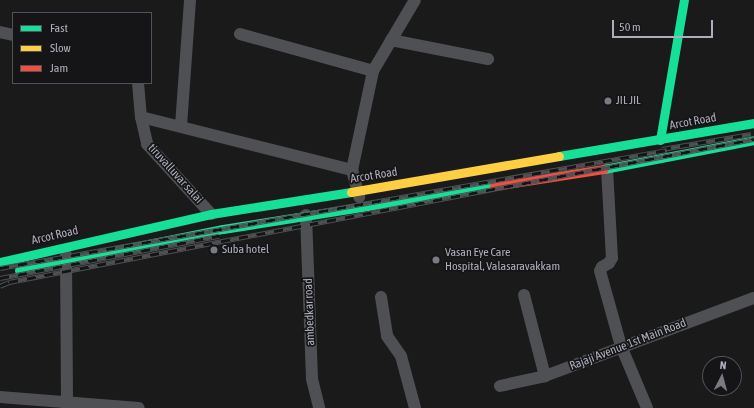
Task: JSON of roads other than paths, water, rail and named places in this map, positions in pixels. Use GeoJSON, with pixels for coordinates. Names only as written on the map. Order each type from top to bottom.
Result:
{"type":"FeatureCollection","features":[{"type":"Feature","properties":{"kind":"main road"},"geometry":{"type":"LineString","coordinates":[[660,140],[684,0]]}},
{"type":"Feature","properties":{"kind":"main road","name":"Arcot Road"},"geometry":{"type":"LineString","coordinates":[[0,262],[211,214],[543,160],[754,123]]}},
{"type":"Feature","properties":{"kind":"main road"},"geometry":{"type":"LineString","coordinates":[[7,273],[67,260],[306,215],[607,169],[754,140]]}},
{"type":"Feature","properties":{"kind":"main road"},"geometry":{"type":"LineString","coordinates":[[543,160],[547,178]]}},
{"type":"Feature","properties":{"kind":"street"},"geometry":{"type":"LineString","coordinates":[[181,126],[190,0]]}},
{"type":"Feature","properties":{"kind":"street"},"geometry":{"type":"LineString","coordinates":[[361,206],[352,170],[373,71],[415,0]]}},
{"type":"Feature","properties":{"kind":"street"},"geometry":{"type":"LineString","coordinates":[[0,32],[12,35]]}},
{"type":"Feature","properties":{"kind":"street"},"geometry":{"type":"LineString","coordinates":[[240,34],[373,71]]}},
{"type":"Feature","properties":{"kind":"street"},"geometry":{"type":"LineString","coordinates":[[392,40],[488,59]]}},
{"type":"Feature","properties":{"kind":"street","name":"tiruvalluvar salai"},"geometry":{"type":"LineString","coordinates":[[138,84],[141,117],[147,144],[211,214]]}},
{"type":"Feature","properties":{"kind":"street"},"geometry":{"type":"LineString","coordinates":[[141,117],[352,170]]}},
{"type":"Feature","properties":{"kind":"street"},"geometry":{"type":"LineString","coordinates":[[607,169],[612,258],[609,264],[602,267],[600,271],[621,346],[647,408]]}},
{"type":"Feature","properties":{"kind":"street","name":"ambedkar road"},"geometry":{"type":"LineString","coordinates":[[306,215],[312,379],[319,408]]}},
{"type":"Feature","properties":{"kind":"street"},"geometry":{"type":"LineString","coordinates":[[65,246],[67,260],[67,402]]}},
{"type":"Feature","properties":{"kind":"street"},"geometry":{"type":"LineString","coordinates":[[524,295],[545,376]]}},
{"type":"Feature","properties":{"kind":"street"},"geometry":{"type":"LineString","coordinates":[[381,297],[387,336],[401,356],[415,408]]}},
{"type":"Feature","properties":{"kind":"street","name":"Rajaji Avenue 1st Main Road"},"geometry":{"type":"LineString","coordinates":[[500,386],[545,376],[621,346],[754,298]]}},
{"type":"Feature","properties":{"kind":"street"},"geometry":{"type":"LineString","coordinates":[[0,397],[67,402],[102,407],[139,408]]}},
{"type":"Feature","properties":{"kind":"railway"},"geometry":{"type":"LineString","coordinates":[[662,149],[751,134]]}},
{"type":"Feature","properties":{"kind":"railway"},"geometry":{"type":"LineString","coordinates":[[0,286],[9,282],[754,139]]}},
{"type":"Feature","properties":{"kind":"railway"},"geometry":{"type":"LineString","coordinates":[[0,268],[667,150]]}},
{"type":"Feature","properties":{"kind":"railway"},"geometry":{"type":"LineString","coordinates":[[0,278],[219,236]]}},
{"type":"Feature","properties":{"kind":"place","name":"JIL JIL"},"geometry":{"type":"Point","coordinates":[608,101]}},
{"type":"Feature","properties":{"kind":"place","name":"Suba hotel"},"geometry":{"type":"Point","coordinates":[214,250]}},
{"type":"Feature","properties":{"kind":"place","name":"Vasan Eye Care Hospital, Valasaravakkam"},"geometry":{"type":"Point","coordinates":[436,260]}}]}
